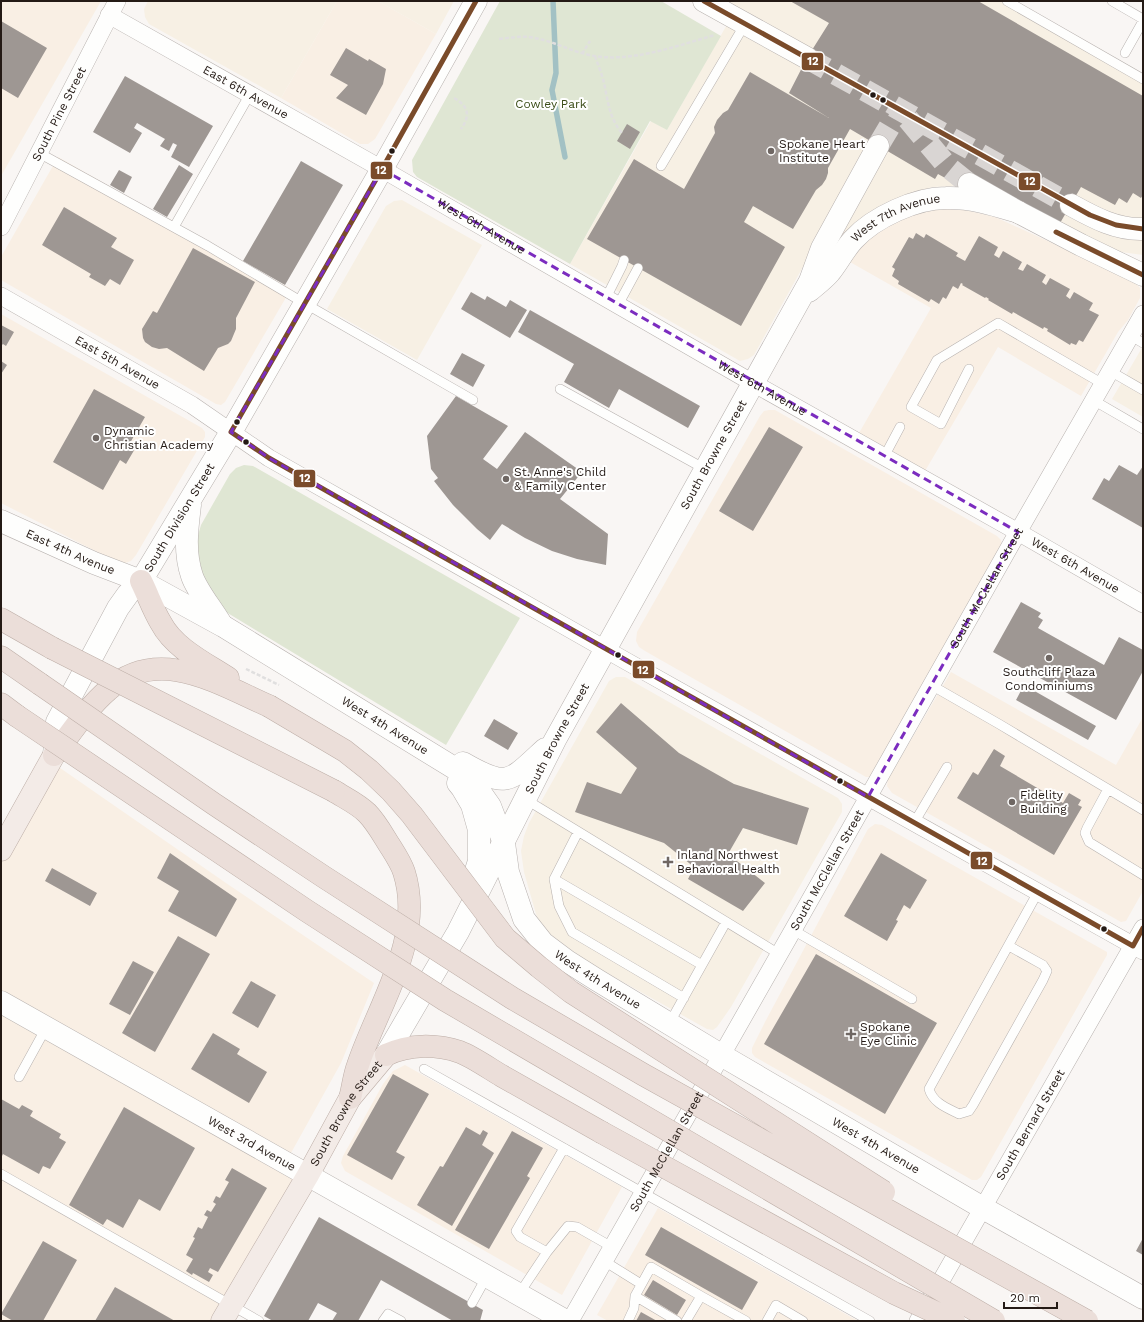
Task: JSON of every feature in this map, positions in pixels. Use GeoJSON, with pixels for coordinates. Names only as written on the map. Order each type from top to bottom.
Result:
{"type":"FeatureCollection","features":[{"type":"Feature","properties":{"kind":"highway"},"geometry":{"type":"LineString","coordinates":[[141,581],[161,624],[173,639],[183,648],[268,706],[345,751],[369,770],[391,791],[412,816],[505,938],[571,992],[1089,1321]]}},
{"type":"Feature","properties":{"kind":"highway"},"geometry":{"type":"LineString","coordinates":[[1,619],[52,648],[334,791],[355,804],[367,814],[379,829],[398,858],[403,871],[407,885],[410,914],[399,964],[357,1066],[350,1098]]}},
{"type":"Feature","properties":{"kind":"highway"},"geometry":{"type":"LineString","coordinates":[[1,657],[214,804],[512,998],[644,1074],[1089,1321]]}},
{"type":"Feature","properties":{"kind":"highway"},"geometry":{"type":"LineString","coordinates":[[54,755],[88,710],[108,689],[125,678],[143,670],[156,668],[173,669],[206,678],[268,706]]}},
{"type":"Feature","properties":{"kind":"highway"},"geometry":{"type":"LineString","coordinates":[[9,710],[307,911],[445,1000],[994,1321]]}},
{"type":"Feature","properties":{"kind":"highway"},"geometry":{"type":"LineString","coordinates":[[386,1055],[398,1050],[418,1046],[434,1046],[460,1052],[601,1132],[894,1293],[954,1321]]}},
{"type":"Feature","properties":{"kind":"main road","name":"South Division Street"},"geometry":{"type":"LineString","coordinates":[[1,850],[54,755]]}},
{"type":"Feature","properties":{"kind":"main road","name":"South Browne Street"},"geometry":{"type":"LineString","coordinates":[[227,1313],[308,1175],[350,1098],[386,1055]]}},
{"type":"Feature","properties":{"kind":"street"},"geometry":{"type":"LineString","coordinates":[[704,1],[807,58]]}},
{"type":"Feature","properties":{"kind":"street","name":"South Division Street"},"geometry":{"type":"LineString","coordinates":[[54,755],[57,722],[118,608],[128,594],[141,581],[231,432],[476,2]]}},
{"type":"Feature","properties":{"kind":"street","name":"East 6th Avenue"},"geometry":{"type":"LineString","coordinates":[[113,8],[250,94],[382,169]]}},
{"type":"Feature","properties":{"kind":"street","name":"South Pine Street"},"geometry":{"type":"LineString","coordinates":[[1,227],[113,8]]}},
{"type":"Feature","properties":{"kind":"street","name":"South Browne Street"},"geometry":{"type":"LineString","coordinates":[[386,1055],[458,932],[555,740],[705,468],[800,300],[810,281],[822,248],[878,146]]}},
{"type":"Feature","properties":{"kind":"street","name":"West 6th Avenue"},"geometry":{"type":"LineString","coordinates":[[382,169],[753,383],[1143,604]]}},
{"type":"Feature","properties":{"kind":"street","name":"West 7th Avenue"},"geometry":{"type":"LineString","coordinates":[[969,184],[1081,245],[1143,275]]}},
{"type":"Feature","properties":{"kind":"street","name":"West 7th Avenue"},"geometry":{"type":"LineString","coordinates":[[800,300],[830,272],[854,239],[881,218],[898,210],[922,202],[947,198],[994,204],[1018,212]]}},
{"type":"Feature","properties":{"kind":"street"},"geometry":{"type":"LineString","coordinates":[[1070,205],[1122,228],[1143,229]]}},
{"type":"Feature","properties":{"kind":"street","name":"East 5th Avenue"},"geometry":{"type":"LineString","coordinates":[[1,296],[192,405],[269,458],[605,649],[1138,948]]}},
{"type":"Feature","properties":{"kind":"street","name":"South McClellan Street"},"geometry":{"type":"LineString","coordinates":[[570,1321],[1094,400],[1107,378],[1137,339],[1143,314]]}},
{"type":"Feature","properties":{"kind":"street"},"geometry":{"type":"LineString","coordinates":[[191,497],[187,524],[186,551],[192,577],[223,626]]}},
{"type":"Feature","properties":{"kind":"street","name":"East 4th Avenue"},"geometry":{"type":"LineString","coordinates":[[1,521],[94,563],[141,581]]}},
{"type":"Feature","properties":{"kind":"street","name":"West 4th Avenue"},"geometry":{"type":"LineString","coordinates":[[141,581],[223,626],[464,774],[476,786],[490,806],[504,843],[508,872],[524,919],[543,943],[567,961],[721,1055],[983,1208],[1143,1298]]}},
{"type":"Feature","properties":{"kind":"street"},"geometry":{"type":"LineString","coordinates":[[420,746],[439,750],[481,774],[494,779],[503,780],[511,778],[521,772],[555,740]]}},
{"type":"Feature","properties":{"kind":"street"},"geometry":{"type":"LineString","coordinates":[[420,746],[433,761],[450,774],[462,788],[472,805],[479,830],[479,861],[458,932]]}},
{"type":"Feature","properties":{"kind":"street","name":"South Bernard Street"},"geometry":{"type":"LineString","coordinates":[[918,1321],[983,1208],[1138,948],[1143,928]]}},
{"type":"Feature","properties":{"kind":"street","name":"West 3rd Avenue"},"geometry":{"type":"LineString","coordinates":[[1,1002],[566,1321]]}},
{"type":"Feature","properties":{"kind":"lane"},"geometry":{"type":"LineString","coordinates":[[1007,1],[1143,79]]}},
{"type":"Feature","properties":{"kind":"lane"},"geometry":{"type":"LineString","coordinates":[[1112,1],[1143,20],[1125,53]]}},
{"type":"Feature","properties":{"kind":"lane"},"geometry":{"type":"LineString","coordinates":[[661,166],[745,24]]}},
{"type":"Feature","properties":{"kind":"lane"},"geometry":{"type":"LineString","coordinates":[[174,227],[250,94]]}},
{"type":"Feature","properties":{"kind":"lane"},"geometry":{"type":"LineString","coordinates":[[39,153],[208,246],[304,304],[473,400]]}},
{"type":"Feature","properties":{"kind":"lane"},"geometry":{"type":"LineString","coordinates":[[612,302],[624,260]]}},
{"type":"Feature","properties":{"kind":"lane"},"geometry":{"type":"LineString","coordinates":[[612,302],[638,268]]}},
{"type":"Feature","properties":{"kind":"lane"},"geometry":{"type":"LineString","coordinates":[[969,369],[941,424],[911,408],[937,360],[998,323],[1107,378],[1143,390]]}},
{"type":"Feature","properties":{"kind":"lane"},"geometry":{"type":"LineString","coordinates":[[560,389],[705,468]]}},
{"type":"Feature","properties":{"kind":"lane"},"geometry":{"type":"LineString","coordinates":[[1094,400],[1143,429]]}},
{"type":"Feature","properties":{"kind":"lane"},"geometry":{"type":"LineString","coordinates":[[884,457],[900,427]]}},
{"type":"Feature","properties":{"kind":"lane"},"geometry":{"type":"LineString","coordinates":[[931,685],[1143,810]]}},
{"type":"Feature","properties":{"kind":"lane"},"geometry":{"type":"LineString","coordinates":[[914,823],[947,767]]}},
{"type":"Feature","properties":{"kind":"lane"},"geometry":{"type":"LineString","coordinates":[[1108,789],[1085,833],[1089,842],[1143,875]]}},
{"type":"Feature","properties":{"kind":"lane"},"geometry":{"type":"LineString","coordinates":[[525,800],[779,954]]}},
{"type":"Feature","properties":{"kind":"lane"},"geometry":{"type":"LineString","coordinates":[[578,832],[554,879],[559,906],[572,932],[684,998]]}},
{"type":"Feature","properties":{"kind":"lane"},"geometry":{"type":"LineString","coordinates":[[554,879],[702,965]]}},
{"type":"Feature","properties":{"kind":"lane"},"geometry":{"type":"LineString","coordinates":[[1009,946],[1043,965],[1047,971],[973,1105],[969,1111],[959,1114],[942,1106],[931,1097],[930,1089],[1038,892]]}},
{"type":"Feature","properties":{"kind":"lane"},"geometry":{"type":"LineString","coordinates":[[669,1024],[726,922]]}},
{"type":"Feature","properties":{"kind":"lane"},"geometry":{"type":"LineString","coordinates":[[793,930],[912,999]]}},
{"type":"Feature","properties":{"kind":"lane"},"geometry":{"type":"LineString","coordinates":[[19,1077],[46,1027]]}},
{"type":"Feature","properties":{"kind":"lane"},"geometry":{"type":"LineString","coordinates":[[424,1069],[870,1321]]}},
{"type":"Feature","properties":{"kind":"lane"},"geometry":{"type":"LineString","coordinates":[[546,1252],[520,1237],[516,1231],[564,1148]]}},
{"type":"Feature","properties":{"kind":"lane"},"geometry":{"type":"LineString","coordinates":[[1,1174],[227,1313],[259,1321]]}},
{"type":"Feature","properties":{"kind":"lane"},"geometry":{"type":"LineString","coordinates":[[519,1294],[546,1252],[568,1226],[577,1227],[641,1284]]}},
{"type":"Feature","properties":{"kind":"lane"},"geometry":{"type":"LineString","coordinates":[[628,1321],[634,1308],[635,1296],[650,1267],[746,1321]]}},
{"type":"Feature","properties":{"kind":"lane"},"geometry":{"type":"LineString","coordinates":[[472,1303],[487,1276]]}},
{"type":"Feature","properties":{"kind":"lane"},"geometry":{"type":"LineString","coordinates":[[635,1296],[677,1321]]}},
{"type":"Feature","properties":{"kind":"lane"},"geometry":{"type":"LineString","coordinates":[[686,1321],[701,1296]]}},
{"type":"Feature","properties":{"kind":"lane"},"geometry":{"type":"LineString","coordinates":[[767,1321],[776,1305],[803,1321]]}},
{"type":"Feature","properties":{"kind":"lane"},"geometry":{"type":"LineString","coordinates":[[383,1321],[388,1314],[401,1321]]}},
{"type":"Feature","properties":{"kind":"path"},"geometry":{"type":"LineString","coordinates":[[499,39],[528,37],[551,42],[582,54],[621,58],[643,54],[715,35]]}},
{"type":"Feature","properties":{"kind":"path"},"geometry":{"type":"LineString","coordinates":[[582,54],[590,41]]}},
{"type":"Feature","properties":{"kind":"path"},"geometry":{"type":"LineString","coordinates":[[595,56],[604,82],[608,108],[615,125],[622,133]]}},
{"type":"Feature","properties":{"kind":"path"},"geometry":{"type":"LineString","coordinates":[[454,98],[461,102],[467,115],[466,123],[462,129]]}},
{"type":"Feature","properties":{"kind":"highlighted area"},"geometry":{"type":"Polygon","coordinates":[[[382,169],[1018,532],[868,797],[269,458],[231,432],[382,169]]]}},
{"type":"Feature","properties":{"kind":"shaded area"},"geometry":{"type":"Polygon","coordinates":[[[1,1],[101,1],[1,176],[1,1]]]}},
{"type":"Feature","properties":{"kind":"shaded area"},"geometry":{"type":"Polygon","coordinates":[[[148,1],[337,1],[281,98],[149,24],[145,17],[144,9],[148,1]]]}},
{"type":"Feature","properties":{"kind":"shaded area"},"geometry":{"type":"Polygon","coordinates":[[[337,1],[378,1],[436,34],[375,139],[368,144],[360,144],[281,98],[337,1]]]}},
{"type":"Feature","properties":{"kind":"shaded area"},"geometry":{"type":"Polygon","coordinates":[[[378,1],[454,1],[436,34],[378,1]]]}},
{"type":"Feature","properties":{"kind":"shaded area"},"geometry":{"type":"Polygon","coordinates":[[[726,1],[1014,1],[1143,76],[1143,255],[1121,252],[1081,236],[980,189],[953,186],[932,187],[911,194],[836,247],[819,238],[754,355],[748,359],[740,361],[570,264],[651,121],[667,130],[737,7],[726,1]]]}},
{"type":"Feature","properties":{"kind":"shaded area"},"geometry":{"type":"Polygon","coordinates":[[[58,157],[291,289],[225,402],[221,405],[216,404],[1,280],[1,257],[58,157]]]}},
{"type":"Feature","properties":{"kind":"shaded area"},"geometry":{"type":"Polygon","coordinates":[[[402,200],[482,245],[417,360],[327,309],[386,206],[394,201],[402,200]]]}},
{"type":"Feature","properties":{"kind":"shaded area"},"geometry":{"type":"Polygon","coordinates":[[[937,209],[965,210],[995,217],[1133,280],[1140,288],[1140,298],[1128,320],[1118,332],[1081,396],[998,347],[925,471],[859,433],[931,308],[850,262],[864,244],[884,228],[908,216],[937,209]]]}},
{"type":"Feature","properties":{"kind":"shaded area"},"geometry":{"type":"Polygon","coordinates":[[[1,314],[202,428],[205,432],[205,437],[136,555],[131,561],[125,563],[117,562],[1,503],[1,314]]]}},
{"type":"Feature","properties":{"kind":"shaded area"},"geometry":{"type":"Polygon","coordinates":[[[1143,346],[1143,417],[1112,399],[1143,346]]]}},
{"type":"Feature","properties":{"kind":"shaded area"},"geometry":{"type":"Polygon","coordinates":[[[775,410],[997,536],[1001,540],[1002,545],[871,777],[866,777],[645,651],[639,647],[636,641],[637,632],[760,416],[764,411],[775,410]]]}},
{"type":"Feature","properties":{"kind":"shaded area"},"geometry":{"type":"Polygon","coordinates":[[[951,672],[1116,765],[1143,717],[1143,891],[1126,921],[1121,922],[892,793],[887,786],[888,779],[951,672]]]}},
{"type":"Feature","properties":{"kind":"shaded area","name":"Inland Northwest Behavioral Health"},"geometry":{"type":"Polygon","coordinates":[[[616,677],[625,677],[838,798],[842,804],[842,812],[731,1007],[717,1027],[713,1030],[707,1029],[562,948],[541,925],[536,914],[524,872],[521,851],[524,836],[529,823],[609,681],[616,677]]]}},
{"type":"Feature","properties":{"kind":"shaded area"},"geometry":{"type":"Polygon","coordinates":[[[50,761],[374,983],[341,1063],[286,1162],[308,1175],[222,1321],[1,1321],[1,850],[50,761]]]}},
{"type":"Feature","properties":{"kind":"shaded area"},"geometry":{"type":"Polygon","coordinates":[[[875,824],[882,825],[1107,952],[1107,955],[981,1177],[977,1180],[972,1180],[755,1057],[752,1053],[752,1048],[765,1022],[868,829],[875,824]]]}},
{"type":"Feature","properties":{"kind":"shaded area"},"geometry":{"type":"Polygon","coordinates":[[[405,1065],[622,1187],[562,1295],[345,1171],[341,1163],[343,1156],[383,1084],[393,1071],[405,1065]]]}},
{"type":"Feature","properties":{"kind":"shaded area"},"geometry":{"type":"Polygon","coordinates":[[[658,1208],[858,1321],[608,1321],[597,1315],[658,1208]]]}},
{"type":"Feature","properties":{"kind":"green space","name":"Cowley Park"},"geometry":{"type":"Polygon","coordinates":[[[500,1],[661,1],[721,36],[667,130],[650,121],[570,264],[417,177],[413,172],[412,160],[500,1]]]}},
{"type":"Feature","properties":{"kind":"green space"},"geometry":{"type":"Polygon","coordinates":[[[244,465],[253,466],[520,618],[446,745],[226,612],[202,583],[196,542],[201,525],[230,474],[236,468],[244,465]]]}},
{"type":"Feature","properties":{"kind":"building"},"geometry":{"type":"Polygon","coordinates":[[[790,1],[978,1],[1143,96],[1143,195],[1141,198],[1133,193],[1127,203],[1119,198],[1115,205],[1081,187],[1056,230],[965,189],[938,174],[935,179],[850,129],[828,168],[826,179],[816,190],[793,229],[753,206],[744,222],[785,247],[741,326],[587,239],[634,159],[684,189],[715,133],[714,127],[717,120],[728,110],[750,72],[829,118],[789,93],[807,58],[829,23],[790,1]]]}},
{"type":"Feature","properties":{"kind":"building"},"geometry":{"type":"Polygon","coordinates":[[[1,21],[47,48],[18,98],[1,88],[1,21]]]}},
{"type":"Feature","properties":{"kind":"building"},"geometry":{"type":"Polygon","coordinates":[[[346,48],[368,61],[369,59],[386,69],[383,84],[366,115],[336,98],[348,85],[330,75],[346,48]]]}},
{"type":"Feature","properties":{"kind":"building"},"geometry":{"type":"Polygon","coordinates":[[[125,76],[213,126],[189,167],[171,157],[177,145],[173,143],[169,151],[160,146],[165,139],[137,123],[134,128],[142,133],[130,153],[93,132],[125,76]]]}},
{"type":"Feature","properties":{"kind":"building"},"geometry":{"type":"Polygon","coordinates":[[[627,124],[640,132],[630,149],[617,141],[627,124]]]}},
{"type":"Feature","properties":{"kind":"building"},"geometry":{"type":"Polygon","coordinates":[[[301,161],[343,185],[285,285],[243,261],[301,161]]]}},
{"type":"Feature","properties":{"kind":"building"},"geometry":{"type":"Polygon","coordinates":[[[179,165],[193,174],[167,217],[153,209],[179,165]]]}},
{"type":"Feature","properties":{"kind":"building"},"geometry":{"type":"Polygon","coordinates":[[[119,170],[132,177],[124,193],[110,185],[119,170]]]}},
{"type":"Feature","properties":{"kind":"building"},"geometry":{"type":"Polygon","coordinates":[[[64,207],[117,238],[111,247],[134,260],[120,285],[110,279],[105,286],[89,277],[91,274],[42,245],[64,207]]]}},
{"type":"Feature","properties":{"kind":"building"},"geometry":{"type":"Polygon","coordinates":[[[916,233],[924,238],[926,234],[958,253],[956,256],[965,261],[979,236],[998,247],[994,255],[999,258],[1003,251],[1022,262],[1018,269],[1023,271],[1027,264],[1046,275],[1042,282],[1046,285],[1050,278],[1070,289],[1066,296],[1070,299],[1074,292],[1093,303],[1089,310],[1099,315],[1083,342],[1079,340],[1076,345],[1071,343],[1070,345],[1047,331],[1048,329],[1044,327],[1043,329],[1013,312],[1012,314],[961,283],[958,289],[953,286],[946,299],[943,297],[939,304],[931,299],[929,302],[898,284],[899,281],[892,276],[895,269],[892,267],[909,237],[913,239],[916,233]]]}},
{"type":"Feature","properties":{"kind":"building"},"geometry":{"type":"Polygon","coordinates":[[[193,248],[255,282],[236,318],[236,329],[231,341],[228,344],[218,348],[204,371],[167,348],[159,349],[152,347],[145,342],[142,329],[153,311],[157,313],[193,248]]]}},
{"type":"Feature","properties":{"kind":"building"},"geometry":{"type":"Polygon","coordinates":[[[471,292],[485,300],[487,296],[506,307],[510,300],[527,310],[510,338],[461,309],[471,292]]]}},
{"type":"Feature","properties":{"kind":"building"},"geometry":{"type":"Polygon","coordinates":[[[530,310],[700,406],[688,428],[619,389],[609,408],[564,382],[574,364],[518,332],[530,310]]]}},
{"type":"Feature","properties":{"kind":"building"},"geometry":{"type":"Polygon","coordinates":[[[1,325],[14,332],[6,346],[3,344],[1,346],[1,325]]]}},
{"type":"Feature","properties":{"kind":"building"},"geometry":{"type":"Polygon","coordinates":[[[462,353],[485,365],[473,387],[450,374],[462,353]]]}},
{"type":"Feature","properties":{"kind":"building"},"geometry":{"type":"Polygon","coordinates":[[[1,361],[7,365],[1,374],[1,361]]]}},
{"type":"Feature","properties":{"kind":"building"},"geometry":{"type":"Polygon","coordinates":[[[94,389],[145,417],[130,443],[136,447],[126,464],[120,460],[103,490],[53,462],[94,389]]]}},
{"type":"Feature","properties":{"kind":"building","name":"St. Anne's Child & Family Center"},"geometry":{"type":"Polygon","coordinates":[[[456,396],[508,426],[483,459],[497,469],[525,432],[582,472],[560,499],[608,534],[606,565],[577,559],[552,551],[525,538],[502,524],[490,540],[453,505],[434,481],[438,478],[431,469],[427,436],[456,396]]]}},
{"type":"Feature","properties":{"kind":"building"},"geometry":{"type":"Polygon","coordinates":[[[769,427],[803,447],[753,531],[719,511],[769,427]]]}},
{"type":"Feature","properties":{"kind":"building"},"geometry":{"type":"Polygon","coordinates":[[[1119,465],[1137,475],[1143,466],[1143,528],[1092,499],[1104,478],[1109,481],[1119,465]]]}},
{"type":"Feature","properties":{"kind":"building","name":"Southcliff Plaza Condominiums"},"geometry":{"type":"Polygon","coordinates":[[[1021,602],[1041,613],[1038,617],[1043,620],[1038,628],[1104,665],[1119,637],[1143,650],[1143,671],[1116,720],[993,652],[1021,602]]]}},
{"type":"Feature","properties":{"kind":"building"},"geometry":{"type":"Polygon","coordinates":[[[1024,685],[1096,726],[1088,740],[1016,700],[1024,685]]]}},
{"type":"Feature","properties":{"kind":"building"},"geometry":{"type":"Polygon","coordinates":[[[621,703],[679,753],[734,784],[809,808],[797,845],[743,828],[728,854],[765,883],[743,911],[688,879],[694,867],[664,843],[575,812],[587,782],[621,794],[637,768],[596,732],[621,703]]]}},
{"type":"Feature","properties":{"kind":"building"},"geometry":{"type":"Polygon","coordinates":[[[494,719],[518,733],[508,750],[484,736],[494,719]]]}},
{"type":"Feature","properties":{"kind":"building","name":"Fidelity Building"},"geometry":{"type":"Polygon","coordinates":[[[994,749],[1005,756],[1000,766],[1063,803],[1069,793],[1081,800],[1078,805],[1082,807],[1054,855],[957,798],[973,772],[978,775],[994,749]]]}},
{"type":"Feature","properties":{"kind":"building"},"geometry":{"type":"Polygon","coordinates":[[[170,853],[237,899],[216,937],[168,911],[179,891],[157,878],[170,853]]]}},
{"type":"Feature","properties":{"kind":"building"},"geometry":{"type":"Polygon","coordinates":[[[881,853],[927,880],[910,909],[904,905],[896,920],[898,921],[887,941],[844,916],[881,853]]]}},
{"type":"Feature","properties":{"kind":"building"},"geometry":{"type":"Polygon","coordinates":[[[52,868],[97,893],[90,906],[45,881],[52,868]]]}},
{"type":"Feature","properties":{"kind":"building"},"geometry":{"type":"Polygon","coordinates":[[[178,936],[210,954],[155,1052],[122,1033],[178,936]]]}},
{"type":"Feature","properties":{"kind":"building","name":"Spokane Eye Clinic"},"geometry":{"type":"Polygon","coordinates":[[[816,954],[937,1023],[885,1114],[764,1044],[816,954]]]}},
{"type":"Feature","properties":{"kind":"building"},"geometry":{"type":"Polygon","coordinates":[[[133,961],[154,972],[130,1015],[109,1004],[133,961]]]}},
{"type":"Feature","properties":{"kind":"building"},"geometry":{"type":"Polygon","coordinates":[[[251,981],[276,995],[258,1028],[232,1013],[251,981]]]}},
{"type":"Feature","properties":{"kind":"building"},"geometry":{"type":"Polygon","coordinates":[[[213,1033],[240,1049],[237,1054],[267,1072],[249,1103],[191,1069],[213,1033]]]}},
{"type":"Feature","properties":{"kind":"building"},"geometry":{"type":"Polygon","coordinates":[[[393,1074],[429,1094],[396,1152],[405,1157],[392,1180],[347,1155],[393,1074]]]}},
{"type":"Feature","properties":{"kind":"building"},"geometry":{"type":"Polygon","coordinates":[[[1,1099],[19,1109],[22,1105],[33,1111],[30,1116],[61,1134],[59,1138],[66,1142],[50,1169],[43,1166],[39,1174],[3,1154],[2,1156],[1,1155],[1,1099]]]}},
{"type":"Feature","properties":{"kind":"building"},"geometry":{"type":"Polygon","coordinates":[[[124,1107],[195,1148],[160,1211],[139,1199],[123,1228],[107,1219],[103,1225],[69,1205],[124,1107]]]}},
{"type":"Feature","properties":{"kind":"building"},"geometry":{"type":"Polygon","coordinates":[[[466,1127],[480,1135],[483,1130],[488,1133],[482,1145],[494,1153],[452,1226],[417,1205],[440,1166],[443,1167],[466,1127]]]}},
{"type":"Feature","properties":{"kind":"building"},"geometry":{"type":"Polygon","coordinates":[[[512,1131],[543,1148],[527,1176],[530,1178],[489,1249],[455,1230],[512,1131]]]}},
{"type":"Feature","properties":{"kind":"building"},"geometry":{"type":"Polygon","coordinates":[[[232,1168],[267,1188],[218,1272],[210,1268],[208,1272],[213,1275],[209,1282],[193,1273],[192,1275],[186,1271],[193,1259],[186,1255],[195,1238],[193,1237],[198,1227],[202,1229],[208,1217],[204,1215],[207,1210],[211,1212],[216,1204],[213,1202],[216,1196],[220,1198],[229,1182],[225,1180],[232,1168]]]}},
{"type":"Feature","properties":{"kind":"building"},"geometry":{"type":"Polygon","coordinates":[[[319,1217],[483,1310],[480,1321],[453,1321],[381,1280],[358,1321],[332,1321],[337,1313],[318,1303],[308,1321],[273,1321],[264,1316],[319,1217]]]}},
{"type":"Feature","properties":{"kind":"building"},"geometry":{"type":"Polygon","coordinates":[[[661,1227],[758,1282],[742,1310],[645,1255],[661,1227]]]}},
{"type":"Feature","properties":{"kind":"building"},"geometry":{"type":"Polygon","coordinates":[[[1143,1238],[1143,1255],[1136,1251],[1143,1238]]]}},
{"type":"Feature","properties":{"kind":"building"},"geometry":{"type":"Polygon","coordinates":[[[43,1241],[77,1260],[43,1321],[13,1321],[1,1314],[43,1241]]]}},
{"type":"Feature","properties":{"kind":"building"},"geometry":{"type":"Polygon","coordinates":[[[653,1280],[686,1300],[677,1315],[644,1295],[653,1280]]]}},
{"type":"Feature","properties":{"kind":"building"},"geometry":{"type":"Polygon","coordinates":[[[115,1287],[175,1321],[95,1321],[115,1287]]]}},
{"type":"Feature","properties":{"kind":"building"},"geometry":{"type":"Polygon","coordinates":[[[641,1312],[657,1321],[636,1321],[641,1312]]]}},
{"type":"Feature","properties":{"kind":"waterway"},"geometry":{"type":"LineString","coordinates":[[553,1],[556,73],[552,90],[565,157]]}},
{"type":"Feature","properties":{"kind":"tunnel"},"geometry":{"type":"LineString","coordinates":[[807,58],[1071,205]]}},
{"type":"Feature","properties":{"kind":"tunnel"},"geometry":{"type":"LineString","coordinates":[[878,146],[900,109]]}},
{"type":"Feature","properties":{"kind":"tunnel"},"geometry":{"type":"LineString","coordinates":[[908,119],[948,167],[969,184]]}},
{"type":"Feature","properties":{"kind":"transit line","name":"12"},"geometry":{"type":"LineString","coordinates":[[476,1],[382,169],[231,432],[269,458],[367,514],[1133,946],[1143,928]]}},
{"type":"Feature","properties":{"kind":"transit line","name":"12"},"geometry":{"type":"LineString","coordinates":[[704,1],[1090,215],[1116,225],[1143,229]]}},
{"type":"Feature","properties":{"kind":"transit line","name":"12"},"geometry":{"type":"LineString","coordinates":[[1056,232],[1143,275]]}},
{"type":"Feature","properties":{"kind":"place","name":"Spokane Heart Institute"},"geometry":{"type":"Point","coordinates":[771,151]}},
{"type":"Feature","properties":{"kind":"place","name":"Dynamic Christian Academy"},"geometry":{"type":"Point","coordinates":[96,438]}},
{"type":"Feature","properties":{"kind":"place","name":"St. Anne's Child & Family Center"},"geometry":{"type":"Point","coordinates":[506,479]}},
{"type":"Feature","properties":{"kind":"place","name":"Southcliff Plaza Condominiums"},"geometry":{"type":"Point","coordinates":[1049,658]}},
{"type":"Feature","properties":{"kind":"place","name":"Fidelity Building"},"geometry":{"type":"Point","coordinates":[1012,802]}},
{"type":"Feature","properties":{"kind":"place","name":"Inland Northwest Behavioral Health"},"geometry":{"type":"Point","coordinates":[668,862]}},
{"type":"Feature","properties":{"kind":"place","name":"Spokane Eye Clinic"},"geometry":{"type":"Point","coordinates":[851,1034]}}]}
